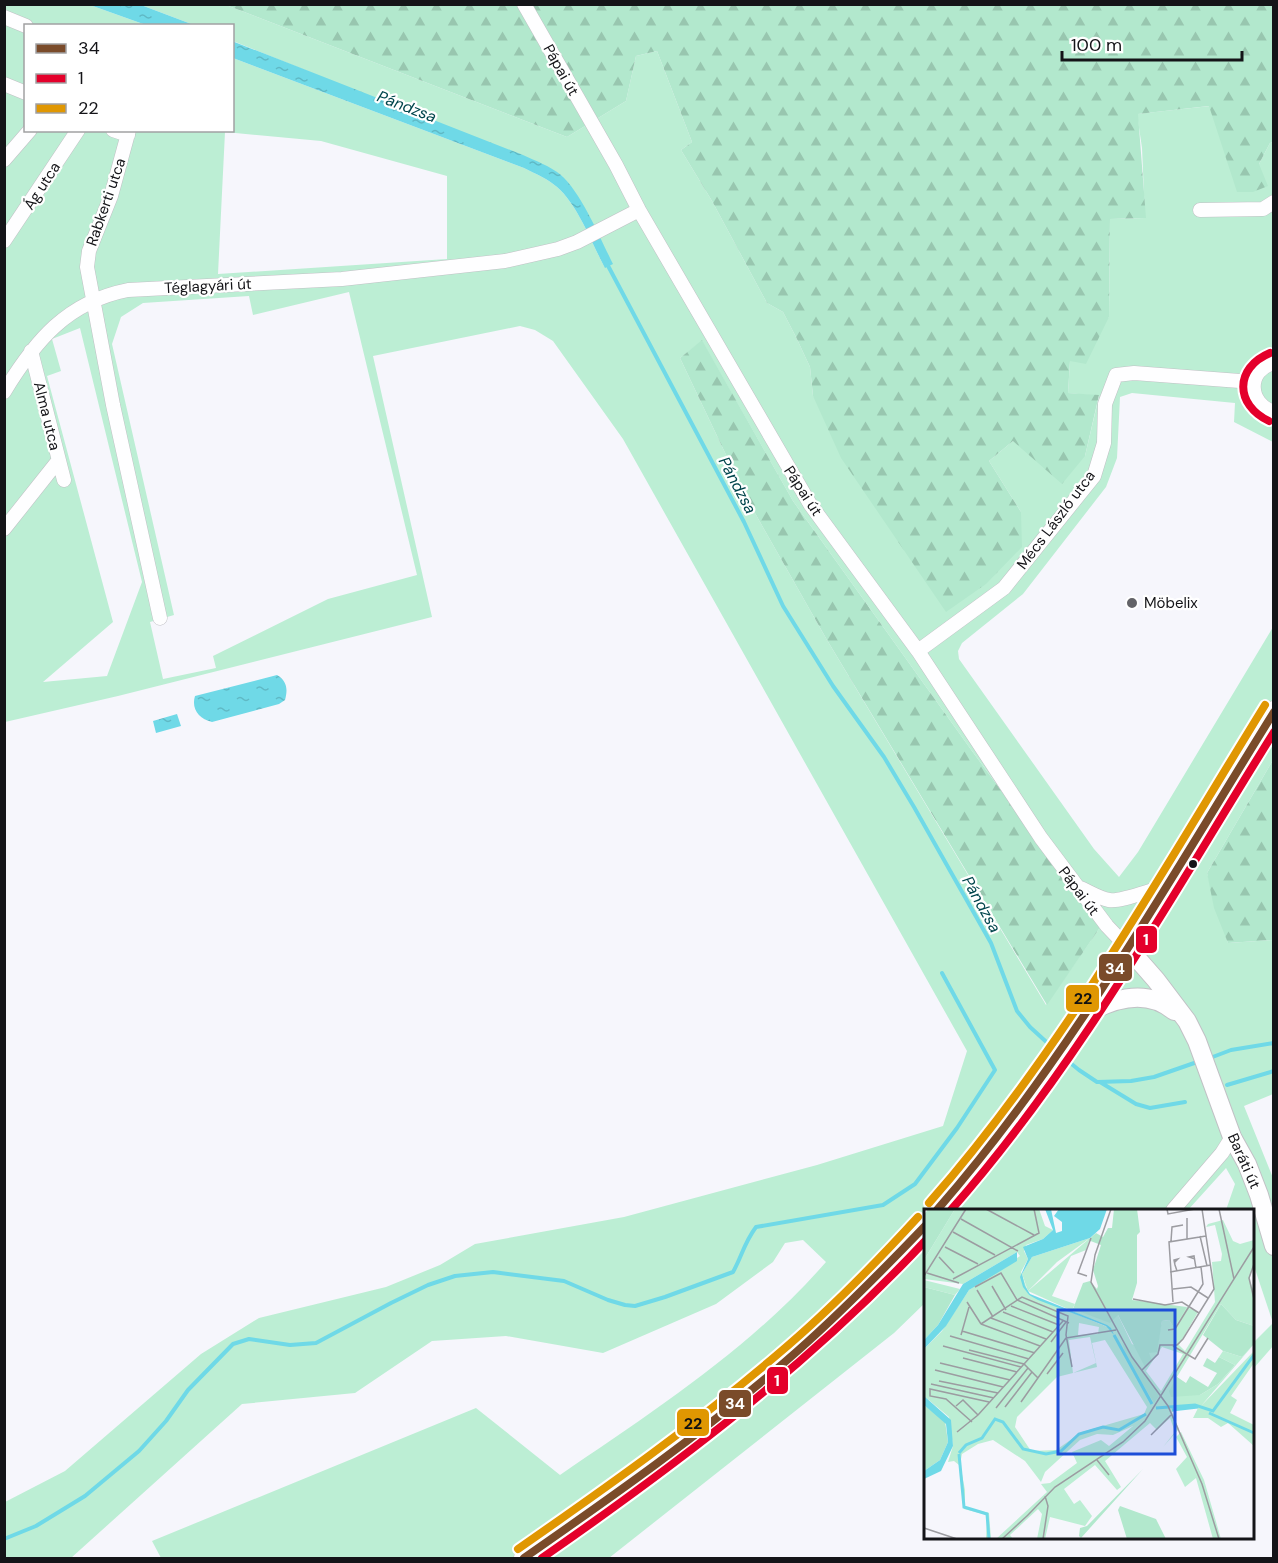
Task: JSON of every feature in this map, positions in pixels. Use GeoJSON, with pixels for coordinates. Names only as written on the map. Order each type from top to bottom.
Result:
{"type":"FeatureCollection","features":[{"type":"Feature","properties":{"kind":"main road"},"geometry":{"type":"LineString","coordinates":[[939,1209],[981,1160],[1083,1018],[1274,711]]}},
{"type":"Feature","properties":{"kind":"main road"},"geometry":{"type":"LineString","coordinates":[[524,1558],[744,1398],[872,1281],[924,1226]]}},
{"type":"Feature","properties":{"kind":"street","name":"Pápai út"},"geometry":{"type":"LineString","coordinates":[[524,4],[616,165],[639,210],[810,504],[918,651],[1075,886],[1128,948]]}},
{"type":"Feature","properties":{"kind":"street"},"geometry":{"type":"LineString","coordinates":[[4,18],[24,25]]}},
{"type":"Feature","properties":{"kind":"street"},"geometry":{"type":"LineString","coordinates":[[4,84],[24,92]]}},
{"type":"Feature","properties":{"kind":"street"},"geometry":{"type":"LineString","coordinates":[[7,154],[28,132]]}},
{"type":"Feature","properties":{"kind":"street","name":"Ág utca"},"geometry":{"type":"LineString","coordinates":[[4,241],[77,132]]}},
{"type":"Feature","properties":{"kind":"street","name":"Rabkerti utca"},"geometry":{"type":"LineString","coordinates":[[92,300],[87,267],[90,251],[111,196],[128,133]]}},
{"type":"Feature","properties":{"kind":"street"},"geometry":{"type":"LineString","coordinates":[[1200,210],[1263,209],[1274,202]]}},
{"type":"Feature","properties":{"kind":"street","name":"Téglagyári út"},"geometry":{"type":"LineString","coordinates":[[92,300],[128,290],[342,279],[505,261],[558,249],[577,242],[639,210]]}},
{"type":"Feature","properties":{"kind":"street"},"geometry":{"type":"LineString","coordinates":[[4,392],[31,351],[52,328],[92,300],[160,618]]}},
{"type":"Feature","properties":{"kind":"street","name":"Alma utca"},"geometry":{"type":"LineString","coordinates":[[31,351],[64,480]]}},
{"type":"Feature","properties":{"kind":"street"},"geometry":{"type":"LineString","coordinates":[[1274,363],[1262,368],[1253,382],[1257,401],[1274,412]]}},
{"type":"Feature","properties":{"kind":"street","name":"Mécs László utca"},"geometry":{"type":"LineString","coordinates":[[918,651],[1004,588],[1094,476],[1104,443],[1105,404],[1116,375],[1134,374],[1253,382]]}},
{"type":"Feature","properties":{"kind":"street"},"geometry":{"type":"LineString","coordinates":[[4,529],[58,461]]}},
{"type":"Feature","properties":{"kind":"street"},"geometry":{"type":"LineString","coordinates":[[1075,886],[1109,900],[1122,900],[1164,887]]}},
{"type":"Feature","properties":{"kind":"street","name":"Baráti út"},"geometry":{"type":"LineString","coordinates":[[1128,948],[1187,1021],[1197,1041],[1212,1076],[1232,1137],[1256,1185],[1274,1246]]}},
{"type":"Feature","properties":{"kind":"street"},"geometry":{"type":"LineString","coordinates":[[1083,1018],[1112,1002],[1140,997],[1155,999],[1168,1005],[1187,1021]]}},
{"type":"Feature","properties":{"kind":"street"},"geometry":{"type":"LineString","coordinates":[[1174,1209],[1222,1153],[1232,1137]]}},
{"type":"Feature","properties":{"kind":"green space"},"geometry":{"type":"Polygon","coordinates":[[[5,5],[90,5],[143,24],[24,24],[24,132],[225,132],[234,132],[234,58],[524,168],[546,179],[557,187],[572,204],[605,268],[562,176],[553,170],[234,41],[234,24],[191,24],[141,5],[226,5],[567,137],[626,101],[636,56],[657,51],[692,142],[681,150],[712,201],[767,303],[783,312],[810,367],[813,396],[1021,512],[989,461],[1013,441],[1085,456],[1099,396],[1068,393],[1070,361],[1109,317],[1110,219],[1145,218],[1142,148],[1137,114],[1210,106],[1259,164],[1270,143],[1273,142],[1273,442],[1234,422],[1235,403],[1132,393],[1120,397],[1117,458],[1106,487],[1023,594],[962,643],[958,651],[959,659],[1094,849],[1119,877],[1138,852],[1273,627],[1273,760],[1207,873],[1228,943],[1273,940],[1273,1094],[1244,1106],[1273,1178],[1273,1323],[1254,1266],[1254,1209],[1226,1209],[1235,1184],[1226,1168],[1189,1209],[924,1209],[924,1304],[894,1333],[609,1558],[161,1558],[152,1541],[476,1408],[560,1475],[700,1377],[766,1323],[826,1262],[803,1240],[785,1243],[773,1262],[716,1304],[603,1353],[506,1336],[432,1341],[355,1393],[242,1404],[71,1558],[5,1558],[5,1502],[65,1471],[201,1354],[259,1318],[386,1287],[440,1265],[475,1244],[624,1217],[817,1165],[943,1126],[967,1051],[623,439],[553,341],[535,330],[520,326],[373,356],[432,617],[5,722],[5,5]],[[225,132],[218,274],[447,259],[447,176],[321,141],[225,132]],[[349,292],[253,315],[249,296],[143,303],[121,317],[112,344],[174,615],[150,622],[163,679],[216,668],[213,656],[328,599],[417,575],[349,292]],[[80,328],[52,339],[61,371],[47,376],[113,622],[43,682],[107,676],[142,582],[80,328]],[[702,341],[680,358],[747,499],[827,640],[1046,1005],[1101,926],[793,501],[702,341]]]}},
{"type":"Feature","properties":{"kind":"green space"},"geometry":{"type":"Polygon","coordinates":[[[226,5],[1273,5],[1273,142],[1270,143],[1259,164],[1268,186],[1253,192],[1237,192],[1209,106],[1138,114],[1146,218],[1110,219],[1109,317],[1086,364],[1070,361],[1068,393],[1099,395],[1085,456],[1062,484],[1013,441],[989,461],[1021,512],[1022,547],[986,584],[946,612],[841,458],[813,396],[810,367],[796,337],[783,312],[767,303],[712,201],[681,150],[692,142],[657,51],[636,56],[626,101],[567,137],[226,5]]]}},
{"type":"Feature","properties":{"kind":"green space"},"geometry":{"type":"Polygon","coordinates":[[[702,340],[793,501],[1101,926],[1047,1005],[827,640],[747,499],[680,358],[702,340]]]}},
{"type":"Feature","properties":{"kind":"green space"},"geometry":{"type":"Polygon","coordinates":[[[1273,760],[1273,940],[1228,943],[1214,908],[1207,873],[1273,760]]]}},
{"type":"Feature","properties":{"kind":"green space"},"geometry":{"type":"Polygon","coordinates":[[[1273,1323],[1273,1346],[1254,1368],[1254,1342],[1273,1323]]]}},
{"type":"Feature","properties":{"kind":"water"},"geometry":{"type":"Polygon","coordinates":[[[90,5],[141,5],[191,24],[143,24],[90,5]]]}},
{"type":"Feature","properties":{"kind":"water"},"geometry":{"type":"Polygon","coordinates":[[[234,42],[523,155],[552,169],[569,183],[576,193],[613,264],[605,268],[584,225],[565,195],[546,179],[524,168],[234,58],[234,42]]]}},
{"type":"Feature","properties":{"kind":"water"},"geometry":{"type":"Polygon","coordinates":[[[277,675],[285,683],[286,689],[285,700],[279,704],[212,722],[200,716],[195,709],[195,696],[277,675]]]}},
{"type":"Feature","properties":{"kind":"water"},"geometry":{"type":"Polygon","coordinates":[[[177,714],[181,726],[156,733],[153,721],[177,714]]]}},
{"type":"Feature","properties":{"kind":"waterway","name":"Pándzsa"},"geometry":{"type":"LineString","coordinates":[[606,262],[744,522],[783,606],[833,686],[884,757],[914,807],[991,943],[1017,1011],[1030,1027],[1053,1048]]}},
{"type":"Feature","properties":{"kind":"waterway"},"geometry":{"type":"LineString","coordinates":[[4,1539],[36,1526],[85,1496],[139,1451],[166,1421],[188,1390],[233,1344],[249,1339],[290,1345],[316,1343],[428,1285],[455,1276],[493,1272],[564,1281],[608,1300],[635,1306],[733,1272],[756,1227],[883,1205],[915,1184],[957,1128],[995,1070],[942,973]]}},
{"type":"Feature","properties":{"kind":"waterway","name":"Pándzsa"},"geometry":{"type":"LineString","coordinates":[[1210,1058],[1231,1050],[1274,1043]]}},
{"type":"Feature","properties":{"kind":"waterway","name":"Pándzsa"},"geometry":{"type":"LineString","coordinates":[[1063,1057],[1097,1082],[1131,1081],[1154,1077],[1200,1061]]}},
{"type":"Feature","properties":{"kind":"waterway","name":"Pándzsa"},"geometry":{"type":"LineString","coordinates":[[1227,1085],[1274,1071]]}},
{"type":"Feature","properties":{"kind":"waterway","name":"Pándzsa"},"geometry":{"type":"LineString","coordinates":[[1100,1082],[1136,1104],[1150,1108],[1185,1102]]}},
{"type":"Feature","properties":{"kind":"transit line","name":"1"},"geometry":{"type":"LineString","coordinates":[[1269,421],[1250,406],[1243,387],[1250,368],[1270,353]]}},
{"type":"Feature","properties":{"kind":"transit line","name":"22"},"geometry":{"type":"LineString","coordinates":[[929,1203],[977,1146],[1066,1024],[1147,898],[1265,705]]}},
{"type":"Feature","properties":{"kind":"transit line","name":"34"},"geometry":{"type":"LineString","coordinates":[[938,1209],[985,1152],[1074,1031],[1156,904],[1274,712]]}},
{"type":"Feature","properties":{"kind":"transit line","name":"1"},"geometry":{"type":"LineString","coordinates":[[952,1209],[997,1155],[1082,1038],[1122,978],[1274,732]]}},
{"type":"Feature","properties":{"kind":"transit line","name":"22"},"geometry":{"type":"LineString","coordinates":[[518,1549],[650,1455],[747,1380],[833,1305],[918,1217]]}},
{"type":"Feature","properties":{"kind":"transit line","name":"34"},"geometry":{"type":"LineString","coordinates":[[524,1558],[657,1463],[755,1388],[840,1312],[924,1227]]}},
{"type":"Feature","properties":{"kind":"transit line","name":"1"},"geometry":{"type":"LineString","coordinates":[[542,1558],[644,1486],[742,1410],[837,1328],[924,1242]]}},
{"type":"Feature","properties":{"kind":"place","name":"Möbelix"},"geometry":{"type":"Point","coordinates":[1132,603]}}]}
